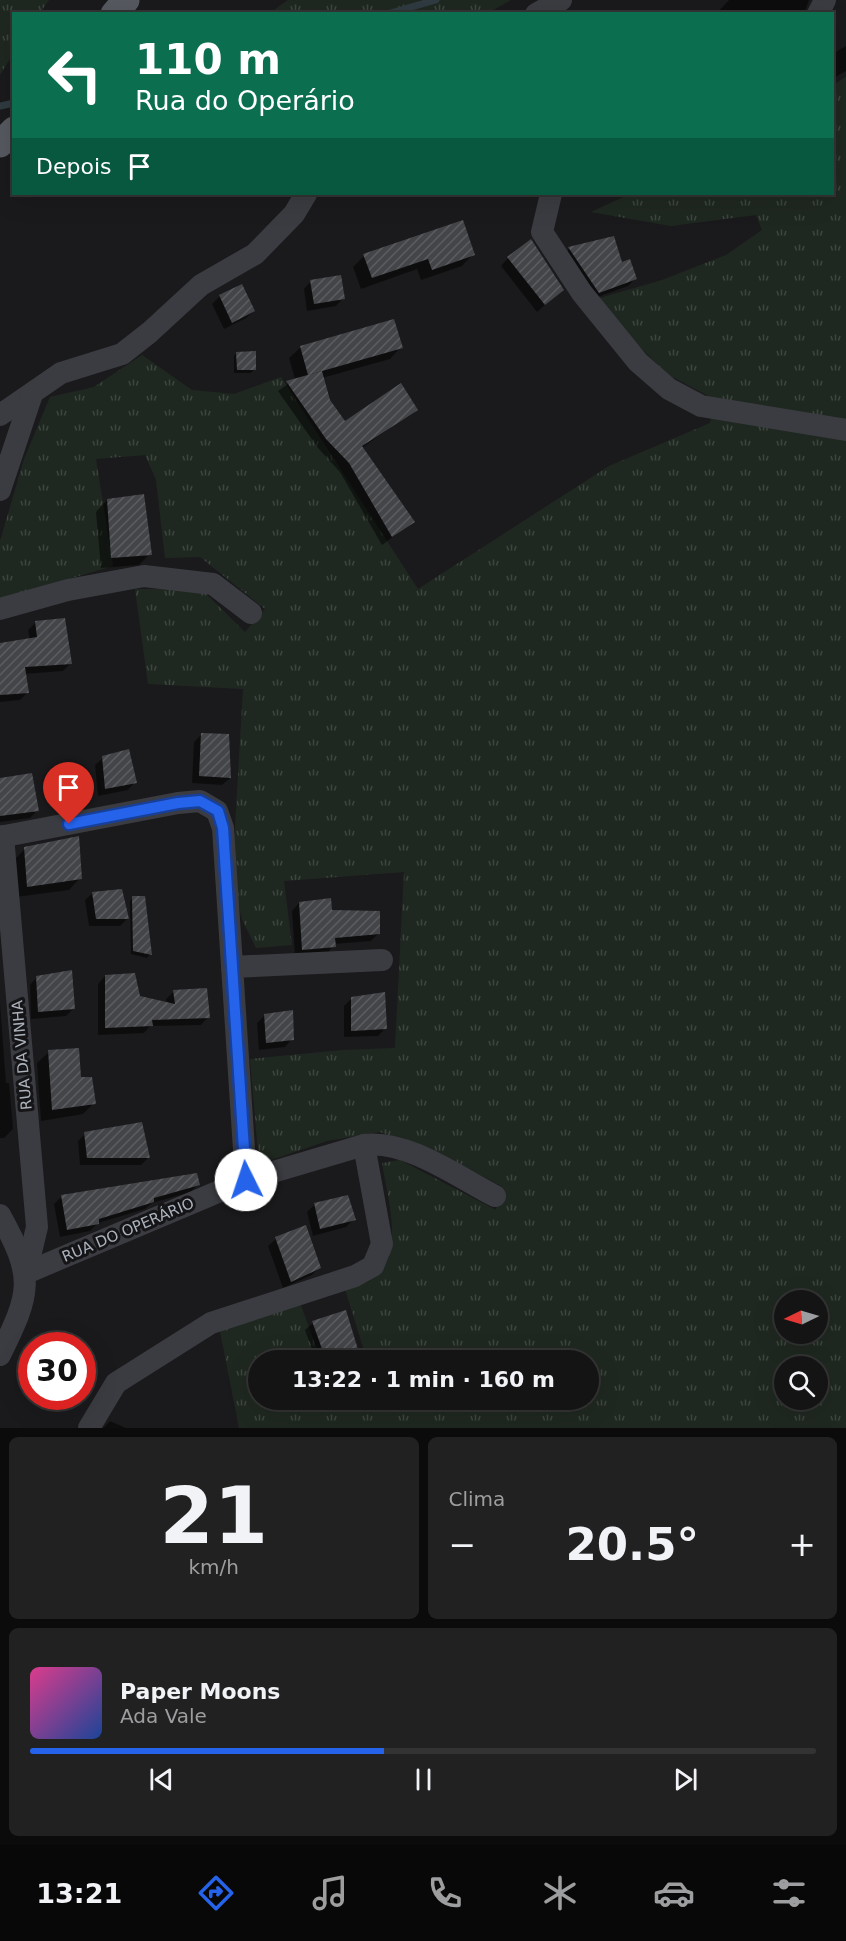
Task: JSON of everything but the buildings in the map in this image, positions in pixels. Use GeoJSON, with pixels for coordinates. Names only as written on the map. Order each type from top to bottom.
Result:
{"type":"FeatureCollection","features":[{"type":"Feature","properties":{"kind":"main road"},"geometry":{"type":"LineString","coordinates":[[116,12],[126,0]]}},
{"type":"Feature","properties":{"kind":"main road"},"geometry":{"type":"LineString","coordinates":[[0,144],[12,132]]}},
{"type":"Feature","properties":{"kind":"street"},"geometry":{"type":"LineString","coordinates":[[540,12],[561,0]]}},
{"type":"Feature","properties":{"kind":"street"},"geometry":{"type":"LineString","coordinates":[[0,415],[61,373],[122,354],[150,332],[201,285],[255,254],[294,214],[305,195]]}},
{"type":"Feature","properties":{"kind":"street"},"geometry":{"type":"LineString","coordinates":[[551,195],[542,232],[582,293],[638,362],[669,388],[701,406],[846,430]]}},
{"type":"Feature","properties":{"kind":"street"},"geometry":{"type":"LineString","coordinates":[[0,490],[32,394]]}},
{"type":"Feature","properties":{"kind":"street"},"geometry":{"type":"LineString","coordinates":[[0,609],[68,590],[144,576],[213,584],[251,613]]}},
{"type":"Feature","properties":{"kind":"street"},"geometry":{"type":"LineString","coordinates":[[2,837],[178,803],[200,801],[218,811],[223,828],[246,1180]]}},
{"type":"Feature","properties":{"kind":"street","name":"RUA DA VINHA"},"geometry":{"type":"LineString","coordinates":[[0,1355],[25,1297],[26,1273],[37,1227],[2,837]]}},
{"type":"Feature","properties":{"kind":"street"},"geometry":{"type":"LineString","coordinates":[[232,967],[382,960]]}},
{"type":"Feature","properties":{"kind":"street"},"geometry":{"type":"LineString","coordinates":[[89,1428],[116,1383],[211,1323],[355,1276],[373,1266],[382,1244],[364,1144],[380,1142],[402,1148],[495,1196]]}},
{"type":"Feature","properties":{"kind":"street","name":"RUA DO OPERÁRIO"},"geometry":{"type":"LineString","coordinates":[[26,1273],[246,1180],[364,1144]]}},
{"type":"Feature","properties":{"kind":"street"},"geometry":{"type":"LineString","coordinates":[[0,1215],[26,1273]]}},
{"type":"Feature","properties":{"kind":"green space"},"geometry":{"type":"Polygon","coordinates":[[[0,0],[49,0],[41,12],[12,12],[12,56],[0,75],[0,0]]]}},
{"type":"Feature","properties":{"kind":"green space"},"geometry":{"type":"Polygon","coordinates":[[[288,0],[511,0],[490,12],[271,12],[288,0]]]}},
{"type":"Feature","properties":{"kind":"green space"},"geometry":{"type":"Polygon","coordinates":[[[846,77],[846,1428],[239,1428],[220,1331],[300,1303],[317,1350],[248,1350],[248,1410],[599,1410],[599,1350],[364,1350],[345,1289],[371,1280],[382,1270],[389,1257],[392,1226],[382,1163],[400,1160],[496,1210],[501,1186],[454,1161],[380,1132],[327,1141],[259,1164],[250,1059],[343,1050],[395,1048],[404,872],[284,881],[292,945],[256,948],[241,917],[233,863],[243,689],[148,684],[135,589],[201,589],[245,632],[265,609],[200,557],[165,558],[156,480],[145,455],[96,459],[113,566],[0,599],[0,541],[24,459],[50,397],[94,387],[142,355],[192,390],[234,394],[281,377],[418,589],[609,466],[710,423],[714,399],[667,374],[593,300],[662,280],[726,255],[762,230],[756,215],[671,226],[591,212],[628,195],[834,195],[834,84],[846,77]]]}},
{"type":"Feature","properties":{"kind":"waterway"},"geometry":{"type":"LineString","coordinates":[[394,12],[436,0]]}},
{"type":"Feature","properties":{"kind":"waterway"},"geometry":{"type":"LineString","coordinates":[[0,106],[12,103]]}},
{"type":"Feature","properties":{"kind":"route"},"geometry":{"type":"LineString","coordinates":[[69,824],[178,803],[200,801],[218,811],[223,828],[246,1180]]}}]}
